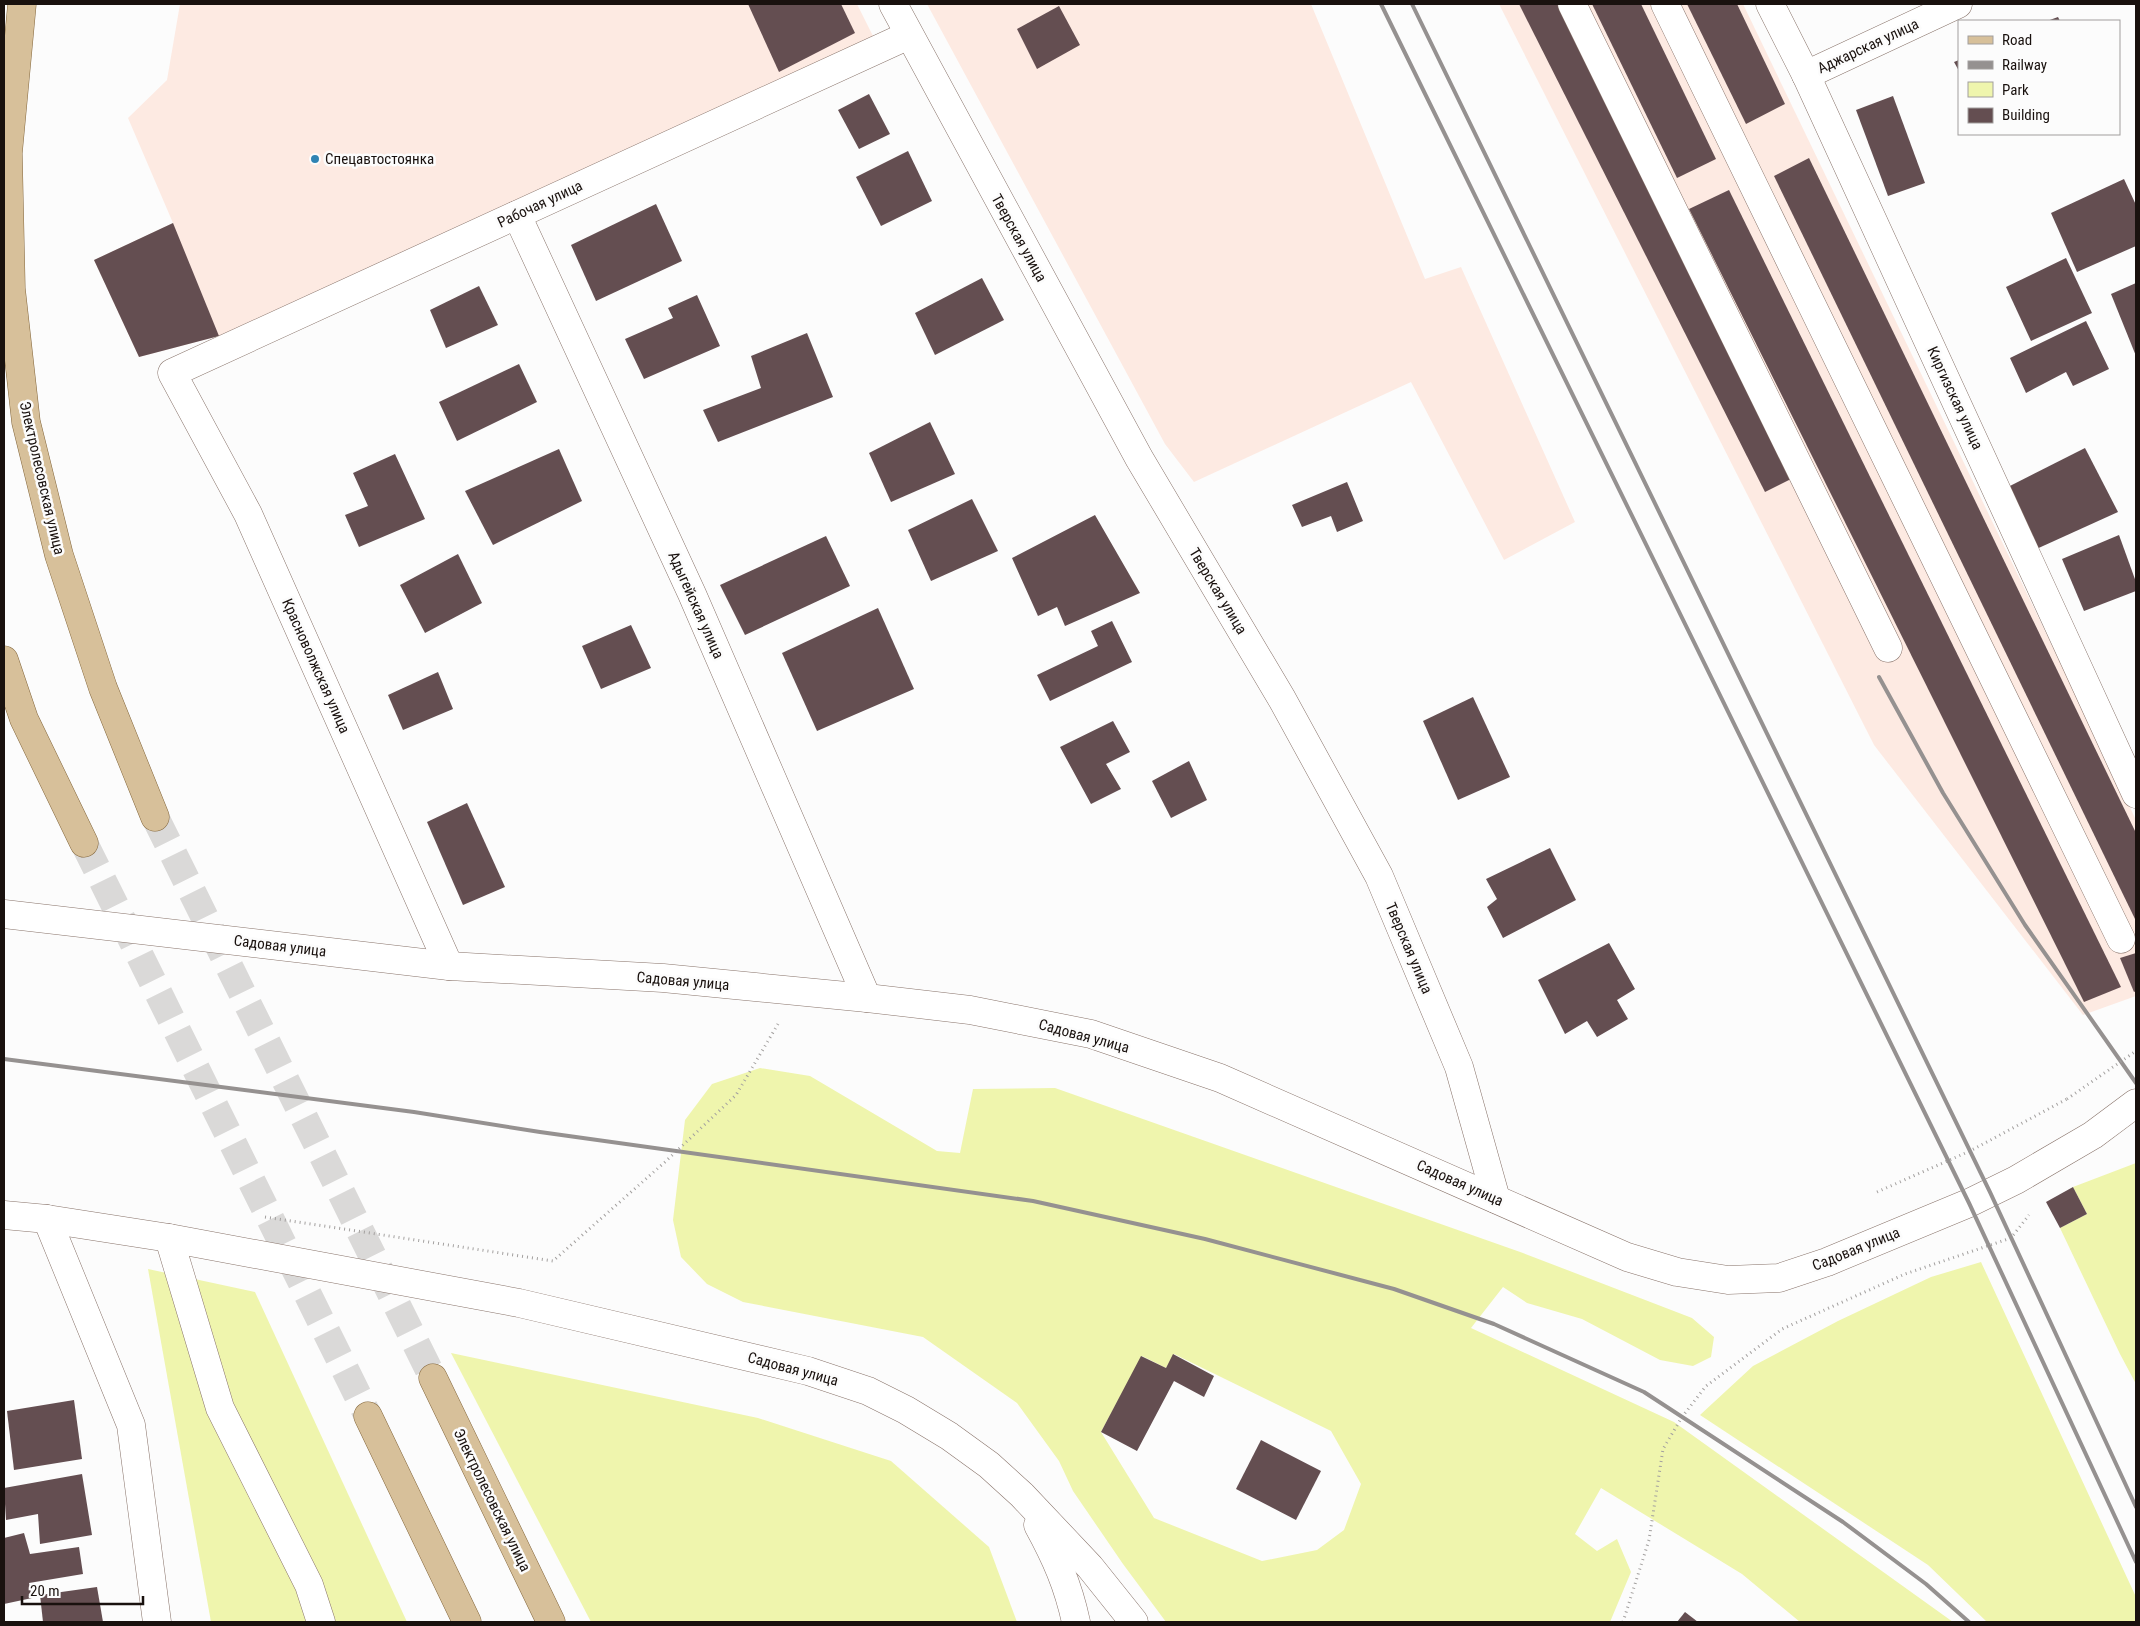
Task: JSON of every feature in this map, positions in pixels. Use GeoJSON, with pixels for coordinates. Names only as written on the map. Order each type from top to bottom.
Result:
{"type":"FeatureCollection","features":[{"type":"Feature","properties":{"kind":"main road","name":"Электролесовская улица"},"geometry":{"type":"LineString","coordinates":[[22,4],[8,153],[12,289],[26,422],[58,556],[103,688],[155,817]]}},
{"type":"Feature","properties":{"kind":"main road"},"geometry":{"type":"LineString","coordinates":[[4,660],[24,718],[84,843]]}},
{"type":"Feature","properties":{"kind":"main road","name":"Электролесовская улица"},"geometry":{"type":"LineString","coordinates":[[433,1378],[551,1622]]}},
{"type":"Feature","properties":{"kind":"main road"},"geometry":{"type":"LineString","coordinates":[[368,1416],[466,1622]]}},
{"type":"Feature","properties":{"kind":"street","name":"Тверская улица"},"geometry":{"type":"LineString","coordinates":[[893,4],[1139,458],[1282,699],[1379,876],[1459,1067],[1496,1199]]}},
{"type":"Feature","properties":{"kind":"street"},"geometry":{"type":"LineString","coordinates":[[1572,4],[1888,648]]}},
{"type":"Feature","properties":{"kind":"street"},"geometry":{"type":"LineString","coordinates":[[1665,4],[2121,940]]}},
{"type":"Feature","properties":{"kind":"street","name":"Киргизская улица"},"geometry":{"type":"LineString","coordinates":[[1770,4],[1806,75],[2136,794]]}},
{"type":"Feature","properties":{"kind":"street","name":"Аджарская улица"},"geometry":{"type":"LineString","coordinates":[[1806,75],[1958,4]]}},
{"type":"Feature","properties":{"kind":"street","name":"Рабочая улица"},"geometry":{"type":"LineString","coordinates":[[172,373],[909,34]]}},
{"type":"Feature","properties":{"kind":"street","name":"Адыгейская улица"},"geometry":{"type":"LineString","coordinates":[[517,215],[692,594],[867,998]]}},
{"type":"Feature","properties":{"kind":"street","name":"Красноволжская улица"},"geometry":{"type":"LineString","coordinates":[[172,373],[248,514],[448,966]]}},
{"type":"Feature","properties":{"kind":"street","name":"Садовая улица"},"geometry":{"type":"LineString","coordinates":[[4,914],[448,966],[663,978],[867,998],[970,1010],[1091,1034],[1220,1078],[1627,1257],[1677,1272],[1728,1280],[1779,1278],[1827,1262],[1968,1202],[2016,1180],[2093,1135],[2136,1103]]}},
{"type":"Feature","properties":{"kind":"street","name":"Садовая улица"},"geometry":{"type":"LineString","coordinates":[[4,1215],[47,1219],[169,1238],[531,1305],[808,1372],[868,1391],[906,1410],[949,1436],[989,1465],[1022,1495],[1090,1567],[1134,1622]]}},
{"type":"Feature","properties":{"kind":"street"},"geometry":{"type":"LineString","coordinates":[[47,1219],[131,1425],[158,1622]]}},
{"type":"Feature","properties":{"kind":"street"},"geometry":{"type":"LineString","coordinates":[[169,1238],[220,1408],[309,1585],[321,1622]]}},
{"type":"Feature","properties":{"kind":"street","name":"Садовая улица"},"geometry":{"type":"LineString","coordinates":[[1022,1495],[1052,1551],[1070,1592],[1076,1622]]}},
{"type":"Feature","properties":{"kind":"path"},"geometry":{"type":"LineString","coordinates":[[259,1216],[553,1261],[665,1162],[736,1095],[797,991]]}},
{"type":"Feature","properties":{"kind":"path"},"geometry":{"type":"LineString","coordinates":[[1877,1192],[1970,1151],[2067,1099],[2136,1051]]}},
{"type":"Feature","properties":{"kind":"path"},"geometry":{"type":"LineString","coordinates":[[1623,1622],[1649,1540],[1663,1449],[1682,1416],[1706,1386],[1782,1329],[1905,1274],[2011,1238],[2031,1212]]}},
{"type":"Feature","properties":{"kind":"shaded area","name":"Спецавтостоянка"},"geometry":{"type":"Polygon","coordinates":[[[180,4],[857,4],[873,36],[219,336],[139,357],[94,260],[173,223],[128,118],[167,80],[180,4]]]}},
{"type":"Feature","properties":{"kind":"shaded area"},"geometry":{"type":"Polygon","coordinates":[[[927,4],[1311,4],[1425,279],[1461,267],[1575,522],[1504,560],[1411,382],[1194,482],[1165,444],[927,4]]]}},
{"type":"Feature","properties":{"kind":"shaded area"},"geometry":{"type":"Polygon","coordinates":[[[1499,4],[1743,4],[2136,820],[2136,996],[2083,1015],[1874,745],[1499,4]]]}},
{"type":"Feature","properties":{"kind":"green space"},"geometry":{"type":"Polygon","coordinates":[[[760,1068],[810,1076],[937,1151],[960,1153],[973,1089],[1055,1088],[1523,1253],[1692,1318],[1714,1337],[1711,1357],[1693,1366],[1660,1360],[1582,1319],[1527,1303],[1503,1287],[1471,1328],[1674,1422],[1953,1622],[1800,1622],[1742,1574],[1601,1488],[1575,1534],[1597,1551],[1617,1539],[1631,1572],[1610,1622],[1166,1622],[1073,1491],[1059,1461],[1017,1403],[923,1337],[743,1302],[707,1284],[681,1257],[673,1220],[685,1120],[712,1084],[760,1068]],[[1174,1354],[1166,1368],[1142,1356],[1101,1432],[1154,1518],[1262,1561],[1317,1550],[1344,1530],[1361,1484],[1331,1431],[1174,1354]]]}},
{"type":"Feature","properties":{"kind":"green space"},"geometry":{"type":"Polygon","coordinates":[[[2136,1163],[2136,1384],[2060,1228],[2087,1214],[2073,1187],[2136,1163]]]}},
{"type":"Feature","properties":{"kind":"green space"},"geometry":{"type":"Polygon","coordinates":[[[1981,1262],[2136,1597],[2136,1622],[1987,1622],[1928,1565],[1700,1415],[1753,1366],[1838,1321],[1931,1277],[1981,1262]]]}},
{"type":"Feature","properties":{"kind":"green space"},"geometry":{"type":"Polygon","coordinates":[[[148,1269],[255,1292],[407,1622],[211,1622],[148,1269]]]}},
{"type":"Feature","properties":{"kind":"green space"},"geometry":{"type":"Polygon","coordinates":[[[451,1353],[758,1418],[891,1461],[989,1547],[1017,1622],[591,1622],[451,1353]]]}},
{"type":"Feature","properties":{"kind":"building"},"geometry":{"type":"Polygon","coordinates":[[[748,4],[841,4],[855,33],[779,72],[748,4]]]}},
{"type":"Feature","properties":{"kind":"building"},"geometry":{"type":"Polygon","coordinates":[[[1519,4],[1565,4],[1799,475],[1765,492],[1519,4]]]}},
{"type":"Feature","properties":{"kind":"building"},"geometry":{"type":"Polygon","coordinates":[[[1592,4],[1641,4],[1716,159],[1677,178],[1592,4]]]}},
{"type":"Feature","properties":{"kind":"building"},"geometry":{"type":"Polygon","coordinates":[[[1687,4],[1737,4],[1785,104],[1746,124],[1687,4]]]}},
{"type":"Feature","properties":{"kind":"building"},"geometry":{"type":"Polygon","coordinates":[[[1059,6],[1080,45],[1037,69],[1017,29],[1059,6]]]}},
{"type":"Feature","properties":{"kind":"building"},"geometry":{"type":"Polygon","coordinates":[[[1958,60],[1958,69],[1954,62],[1958,60]]]}},
{"type":"Feature","properties":{"kind":"building"},"geometry":{"type":"Polygon","coordinates":[[[869,94],[890,134],[859,149],[838,110],[869,94]]]}},
{"type":"Feature","properties":{"kind":"building"},"geometry":{"type":"Polygon","coordinates":[[[1893,96],[1925,183],[1888,196],[1856,110],[1893,96]]]}},
{"type":"Feature","properties":{"kind":"building"},"geometry":{"type":"Polygon","coordinates":[[[908,151],[932,201],[881,226],[856,177],[908,151]]]}},
{"type":"Feature","properties":{"kind":"building"},"geometry":{"type":"Polygon","coordinates":[[[1809,158],[2136,833],[2136,921],[1774,176],[1809,158]]]}},
{"type":"Feature","properties":{"kind":"building"},"geometry":{"type":"Polygon","coordinates":[[[2124,179],[2136,205],[2136,246],[2077,272],[2051,213],[2124,179]]]}},
{"type":"Feature","properties":{"kind":"building"},"geometry":{"type":"Polygon","coordinates":[[[1729,190],[2121,987],[2084,1002],[1689,209],[1729,190]]]}},
{"type":"Feature","properties":{"kind":"building"},"geometry":{"type":"Polygon","coordinates":[[[656,204],[682,261],[596,301],[571,245],[656,204]]]}},
{"type":"Feature","properties":{"kind":"building"},"geometry":{"type":"Polygon","coordinates":[[[173,223],[219,336],[139,357],[94,260],[173,223]]]}},
{"type":"Feature","properties":{"kind":"building"},"geometry":{"type":"Polygon","coordinates":[[[2066,258],[2092,313],[2031,341],[2006,287],[2066,258]]]}},
{"type":"Feature","properties":{"kind":"building"},"geometry":{"type":"Polygon","coordinates":[[[982,278],[1004,320],[935,355],[915,313],[982,278]]]}},
{"type":"Feature","properties":{"kind":"building"},"geometry":{"type":"Polygon","coordinates":[[[2136,283],[2136,356],[2111,294],[2136,283]]]}},
{"type":"Feature","properties":{"kind":"building"},"geometry":{"type":"Polygon","coordinates":[[[479,286],[498,325],[446,348],[430,310],[479,286]]]}},
{"type":"Feature","properties":{"kind":"building"},"geometry":{"type":"Polygon","coordinates":[[[697,295],[720,346],[644,379],[625,339],[673,318],[668,308],[697,295]]]}},
{"type":"Feature","properties":{"kind":"building"},"geometry":{"type":"Polygon","coordinates":[[[2086,321],[2109,369],[2073,386],[2066,372],[2026,393],[2010,358],[2086,321]]]}},
{"type":"Feature","properties":{"kind":"building"},"geometry":{"type":"Polygon","coordinates":[[[807,333],[833,397],[718,442],[703,410],[761,388],[751,356],[807,333]]]}},
{"type":"Feature","properties":{"kind":"building"},"geometry":{"type":"Polygon","coordinates":[[[519,364],[537,402],[457,441],[439,402],[519,364]]]}},
{"type":"Feature","properties":{"kind":"building"},"geometry":{"type":"Polygon","coordinates":[[[930,422],[955,474],[891,502],[869,453],[930,422]]]}},
{"type":"Feature","properties":{"kind":"building"},"geometry":{"type":"Polygon","coordinates":[[[2085,448],[2118,512],[2032,551],[2004,489],[2085,448]]]}},
{"type":"Feature","properties":{"kind":"building"},"geometry":{"type":"Polygon","coordinates":[[[559,449],[582,501],[493,545],[465,491],[559,449]]]}},
{"type":"Feature","properties":{"kind":"building"},"geometry":{"type":"Polygon","coordinates":[[[395,454],[425,519],[359,547],[345,515],[368,506],[353,473],[395,454]]]}},
{"type":"Feature","properties":{"kind":"building"},"geometry":{"type":"Polygon","coordinates":[[[1347,482],[1363,521],[1337,532],[1331,516],[1302,527],[1292,505],[1347,482]]]}},
{"type":"Feature","properties":{"kind":"building"},"geometry":{"type":"Polygon","coordinates":[[[972,499],[998,551],[931,581],[908,530],[972,499]]]}},
{"type":"Feature","properties":{"kind":"building"},"geometry":{"type":"Polygon","coordinates":[[[1095,515],[1140,593],[1065,626],[1057,607],[1038,616],[1012,558],[1095,515]]]}},
{"type":"Feature","properties":{"kind":"building"},"geometry":{"type":"Polygon","coordinates":[[[2119,535],[2136,582],[2136,591],[2084,611],[2062,559],[2119,535]]]}},
{"type":"Feature","properties":{"kind":"building"},"geometry":{"type":"Polygon","coordinates":[[[826,536],[850,586],[745,635],[720,585],[826,536]]]}},
{"type":"Feature","properties":{"kind":"building"},"geometry":{"type":"Polygon","coordinates":[[[458,554],[482,603],[425,633],[400,585],[458,554]]]}},
{"type":"Feature","properties":{"kind":"building"},"geometry":{"type":"Polygon","coordinates":[[[878,608],[914,689],[817,731],[782,653],[878,608]]]}},
{"type":"Feature","properties":{"kind":"building"},"geometry":{"type":"Polygon","coordinates":[[[1112,621],[1132,662],[1050,701],[1037,675],[1098,646],[1091,631],[1112,621]]]}},
{"type":"Feature","properties":{"kind":"building"},"geometry":{"type":"Polygon","coordinates":[[[631,625],[651,668],[601,689],[582,646],[631,625]]]}},
{"type":"Feature","properties":{"kind":"building"},"geometry":{"type":"Polygon","coordinates":[[[438,672],[453,709],[403,730],[388,695],[438,672]]]}},
{"type":"Feature","properties":{"kind":"building"},"geometry":{"type":"Polygon","coordinates":[[[1473,697],[1510,777],[1458,800],[1423,721],[1473,697]]]}},
{"type":"Feature","properties":{"kind":"building"},"geometry":{"type":"Polygon","coordinates":[[[1113,721],[1130,752],[1106,764],[1121,789],[1091,804],[1060,747],[1113,721]]]}},
{"type":"Feature","properties":{"kind":"building"},"geometry":{"type":"Polygon","coordinates":[[[1189,761],[1207,800],[1171,818],[1152,781],[1189,761]]]}},
{"type":"Feature","properties":{"kind":"building"},"geometry":{"type":"Polygon","coordinates":[[[467,803],[505,887],[463,905],[427,822],[467,803]]]}},
{"type":"Feature","properties":{"kind":"building"},"geometry":{"type":"Polygon","coordinates":[[[1550,848],[1576,900],[1503,938],[1487,907],[1497,899],[1486,879],[1550,848]]]}},
{"type":"Feature","properties":{"kind":"building"},"geometry":{"type":"Polygon","coordinates":[[[1609,943],[1635,989],[1617,1000],[1628,1019],[1597,1037],[1587,1021],[1565,1034],[1538,980],[1609,943]]]}},
{"type":"Feature","properties":{"kind":"building"},"geometry":{"type":"Polygon","coordinates":[[[2136,953],[2136,991],[2134,992],[2120,958],[2136,953]]]}},
{"type":"Feature","properties":{"kind":"building"},"geometry":{"type":"Polygon","coordinates":[[[2073,1187],[2087,1214],[2060,1228],[2046,1202],[2073,1187]]]}},
{"type":"Feature","properties":{"kind":"building"},"geometry":{"type":"Polygon","coordinates":[[[1173,1354],[1214,1376],[1204,1397],[1174,1381],[1137,1451],[1101,1432],[1141,1356],[1166,1368],[1173,1354]]]}},
{"type":"Feature","properties":{"kind":"building"},"geometry":{"type":"Polygon","coordinates":[[[74,1400],[82,1459],[14,1470],[7,1411],[74,1400]]]}},
{"type":"Feature","properties":{"kind":"building"},"geometry":{"type":"Polygon","coordinates":[[[1261,1440],[1321,1471],[1296,1520],[1236,1489],[1261,1440]]]}},
{"type":"Feature","properties":{"kind":"building"},"geometry":{"type":"Polygon","coordinates":[[[82,1474],[92,1535],[40,1544],[38,1514],[6,1520],[4,1488],[82,1474]]]}},
{"type":"Feature","properties":{"kind":"building"},"geometry":{"type":"Polygon","coordinates":[[[24,1533],[30,1554],[79,1547],[83,1574],[29,1583],[32,1598],[4,1604],[4,1538],[24,1533]]]}},
{"type":"Feature","properties":{"kind":"building"},"geometry":{"type":"Polygon","coordinates":[[[97,1587],[103,1622],[43,1622],[40,1595],[97,1587]]]}},
{"type":"Feature","properties":{"kind":"building"},"geometry":{"type":"Polygon","coordinates":[[[1685,1612],[1698,1622],[1677,1622],[1685,1612]]]}},
{"type":"Feature","properties":{"kind":"tunnel"},"geometry":{"type":"LineString","coordinates":[[155,817],[433,1378]]}},
{"type":"Feature","properties":{"kind":"tunnel"},"geometry":{"type":"LineString","coordinates":[[84,843],[368,1416]]}},
{"type":"Feature","properties":{"kind":"railway"},"geometry":{"type":"LineString","coordinates":[[1381,4],[1969,1203],[2136,1562]]}},
{"type":"Feature","properties":{"kind":"railway"},"geometry":{"type":"LineString","coordinates":[[1412,4],[1990,1192],[2136,1507]]}},
{"type":"Feature","properties":{"kind":"railway"},"geometry":{"type":"LineString","coordinates":[[1879,677],[1943,793],[2025,925],[2136,1083]]}},
{"type":"Feature","properties":{"kind":"railway"},"geometry":{"type":"LineString","coordinates":[[4,1059],[414,1112],[540,1132],[1033,1201],[1205,1239],[1394,1289],[1494,1324],[1644,1392],[1843,1522],[1926,1584],[1969,1622]]}},
{"type":"Feature","properties":{"kind":"place","name":"Спецавтостоянка"},"geometry":{"type":"Point","coordinates":[315,159]}}]}
